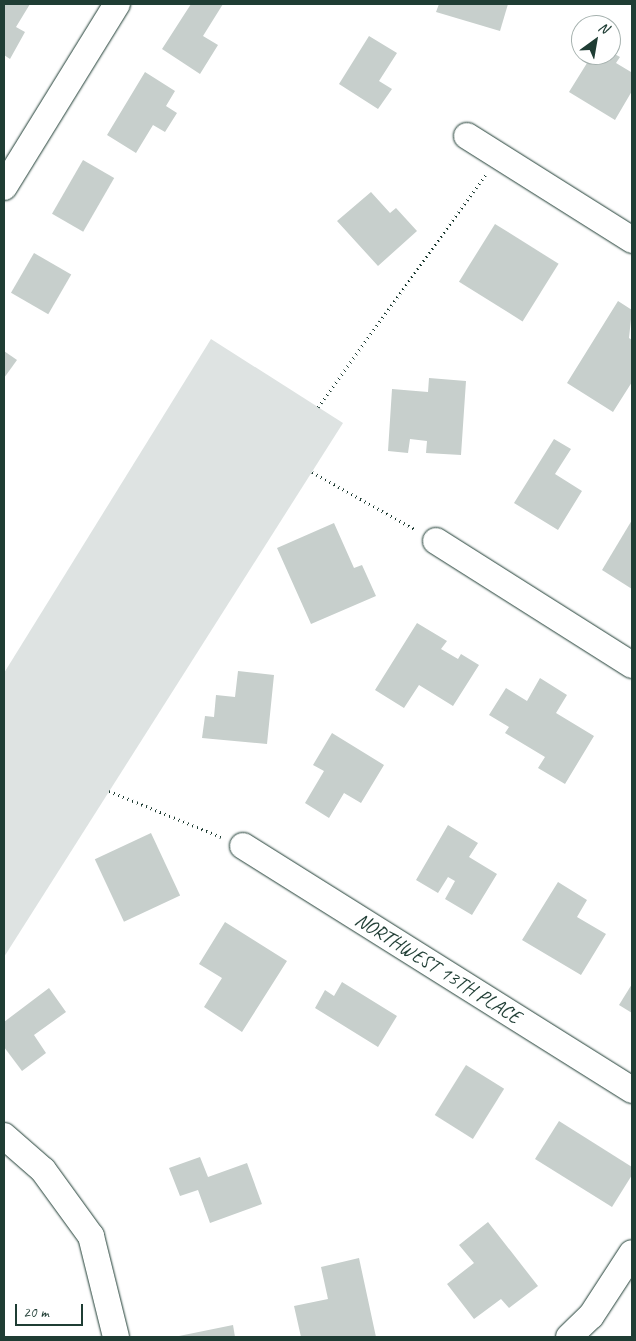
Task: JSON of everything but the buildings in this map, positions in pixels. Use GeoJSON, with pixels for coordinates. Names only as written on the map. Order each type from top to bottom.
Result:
{"type":"FeatureCollection","features":[{"type":"Feature","properties":{"kind":"street"},"geometry":{"type":"LineString","coordinates":[[4,187],[117,4]]}},
{"type":"Feature","properties":{"kind":"street"},"geometry":{"type":"LineString","coordinates":[[467,136],[632,240]]}},
{"type":"Feature","properties":{"kind":"street"},"geometry":{"type":"LineString","coordinates":[[436,541],[632,665]]}},
{"type":"Feature","properties":{"kind":"street","name":"NORTHWEST 13TH PLACE"},"geometry":{"type":"LineString","coordinates":[[243,846],[632,1090]]}},
{"type":"Feature","properties":{"kind":"street"},"geometry":{"type":"LineString","coordinates":[[4,1136],[43,1170],[91,1236],[116,1337]]}},
{"type":"Feature","properties":{"kind":"street"},"geometry":{"type":"LineString","coordinates":[[569,1337],[591,1316],[632,1253]]}},
{"type":"Feature","properties":{"kind":"path"},"geometry":{"type":"LineString","coordinates":[[318,407],[499,156]]}},
{"type":"Feature","properties":{"kind":"path"},"geometry":{"type":"LineString","coordinates":[[312,472],[436,541]]}},
{"type":"Feature","properties":{"kind":"path"},"geometry":{"type":"LineString","coordinates":[[109,791],[243,846]]}},
{"type":"Feature","properties":{"kind":"shaded area"},"geometry":{"type":"Polygon","coordinates":[[[211,339],[343,423],[4,957],[4,673],[211,339]]]}}]}
